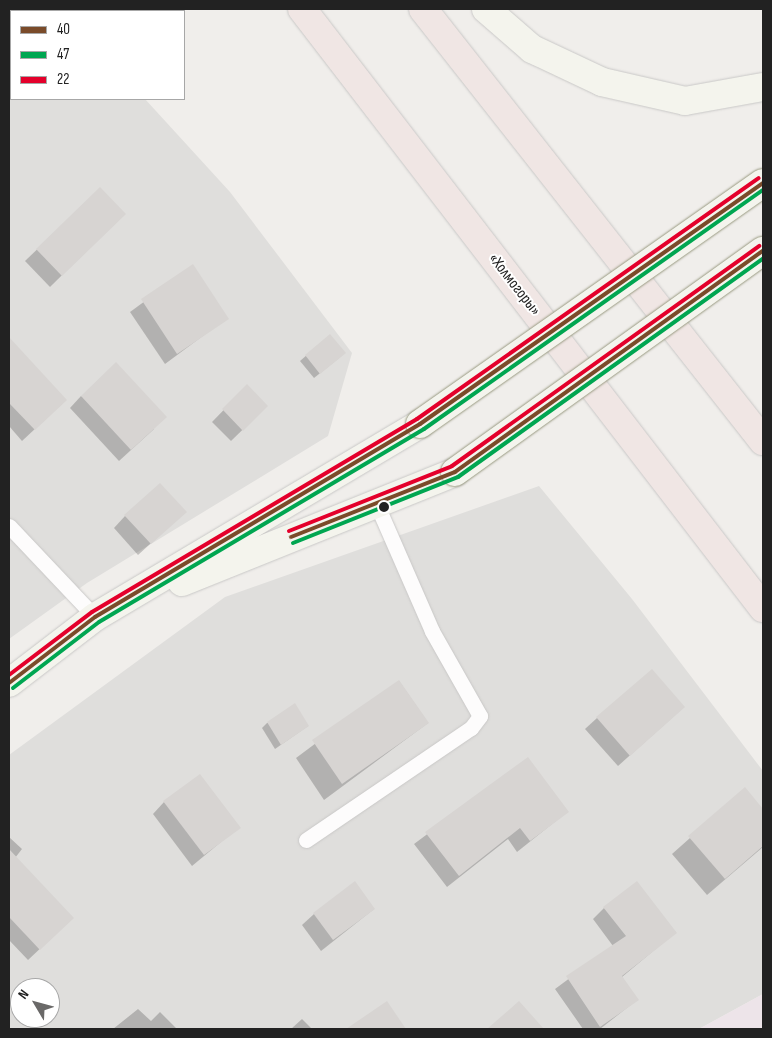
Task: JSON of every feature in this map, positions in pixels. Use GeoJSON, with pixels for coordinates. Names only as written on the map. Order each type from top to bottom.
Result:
{"type":"FeatureCollection","features":[{"type":"Feature","properties":{"kind":"highway","name":"«Холмогоры»"},"geometry":{"type":"LineString","coordinates":[[302,9],[763,608]]}},
{"type":"Feature","properties":{"kind":"highway"},"geometry":{"type":"LineString","coordinates":[[423,9],[763,441]]}},
{"type":"Feature","properties":{"kind":"main road"},"geometry":{"type":"LineString","coordinates":[[486,9],[532,49],[602,82],[685,101],[763,87]]}},
{"type":"Feature","properties":{"kind":"main road"},"geometry":{"type":"LineString","coordinates":[[9,683],[94,617],[420,424],[763,183]]}},
{"type":"Feature","properties":{"kind":"main road"},"geometry":{"type":"LineString","coordinates":[[94,617],[455,472],[763,252]]}},
{"type":"Feature","properties":{"kind":"lane"},"geometry":{"type":"LineString","coordinates":[[306,840],[471,728],[480,716],[427,623],[376,503]]}},
{"type":"Feature","properties":{"kind":"lane"},"geometry":{"type":"LineString","coordinates":[[9,526],[94,617]]}},
{"type":"Feature","properties":{"kind":"shaded area"},"geometry":{"type":"Polygon","coordinates":[[[9,9],[37,10],[10,10],[10,100],[146,100],[230,192],[352,353],[328,436],[87,583],[9,639],[9,9]]]}},
{"type":"Feature","properties":{"kind":"shaded area"},"geometry":{"type":"Polygon","coordinates":[[[539,486],[632,599],[763,771],[763,994],[699,1029],[9,1029],[9,755],[225,597],[539,486]]]}},
{"type":"Feature","properties":{"kind":"shaded area"},"geometry":{"type":"Polygon","coordinates":[[[763,994],[763,1029],[699,1029],[763,994]]]}},
{"type":"Feature","properties":{"kind":"building"},"geometry":{"type":"Polygon","coordinates":[[[100,187],[126,214],[62,276],[36,249],[100,187]]]}},
{"type":"Feature","properties":{"kind":"building"},"geometry":{"type":"Polygon","coordinates":[[[193,264],[229,319],[177,354],[141,299],[193,264]]]}},
{"type":"Feature","properties":{"kind":"building"},"geometry":{"type":"Polygon","coordinates":[[[330,334],[346,353],[320,374],[305,355],[330,334]]]}},
{"type":"Feature","properties":{"kind":"building"},"geometry":{"type":"Polygon","coordinates":[[[9,337],[67,400],[35,430],[9,403],[9,337]]]}},
{"type":"Feature","properties":{"kind":"building"},"geometry":{"type":"Polygon","coordinates":[[[116,362],[167,417],[131,450],[81,396],[116,362]]]}},
{"type":"Feature","properties":{"kind":"building"},"geometry":{"type":"Polygon","coordinates":[[[247,384],[268,406],[243,431],[222,409],[247,384]]]}},
{"type":"Feature","properties":{"kind":"building"},"geometry":{"type":"Polygon","coordinates":[[[160,483],[187,512],[151,544],[124,515],[160,483]]]}},
{"type":"Feature","properties":{"kind":"building"},"geometry":{"type":"Polygon","coordinates":[[[652,669],[685,707],[630,756],[596,717],[652,669]]]}},
{"type":"Feature","properties":{"kind":"building"},"geometry":{"type":"Polygon","coordinates":[[[399,680],[429,723],[342,784],[312,740],[399,680]]]}},
{"type":"Feature","properties":{"kind":"building"},"geometry":{"type":"Polygon","coordinates":[[[295,703],[309,726],[281,745],[267,722],[295,703]]]}},
{"type":"Feature","properties":{"kind":"building"},"geometry":{"type":"Polygon","coordinates":[[[528,757],[569,812],[530,841],[520,828],[459,876],[425,832],[528,757]]]}},
{"type":"Feature","properties":{"kind":"building"},"geometry":{"type":"Polygon","coordinates":[[[200,774],[241,828],[204,855],[163,801],[200,774]]]}},
{"type":"Feature","properties":{"kind":"building"},"geometry":{"type":"Polygon","coordinates":[[[745,787],[763,809],[763,846],[725,879],[688,836],[745,787]]]}},
{"type":"Feature","properties":{"kind":"building"},"geometry":{"type":"Polygon","coordinates":[[[9,849],[74,918],[40,950],[9,917],[9,849]]]}},
{"type":"Feature","properties":{"kind":"building"},"geometry":{"type":"Polygon","coordinates":[[[355,881],[375,909],[333,940],[313,913],[355,881]]]}},
{"type":"Feature","properties":{"kind":"building"},"geometry":{"type":"Polygon","coordinates":[[[637,881],[677,933],[622,976],[639,1000],[600,1027],[566,976],[626,936],[603,907],[637,881]]]}},
{"type":"Feature","properties":{"kind":"building"},"geometry":{"type":"Polygon","coordinates":[[[387,1001],[406,1029],[346,1029],[387,1001]]]}},
{"type":"Feature","properties":{"kind":"building"},"geometry":{"type":"Polygon","coordinates":[[[519,1001],[544,1029],[487,1029],[519,1001]]]}},
{"type":"Feature","properties":{"kind":"transit line","name":"22"},"geometry":{"type":"LineString","coordinates":[[9,675],[92,612],[417,419],[759,178]]}},
{"type":"Feature","properties":{"kind":"transit line","name":"40"},"geometry":{"type":"LineString","coordinates":[[9,683],[95,617],[420,424],[763,183]]}},
{"type":"Feature","properties":{"kind":"transit line","name":"47"},"geometry":{"type":"LineString","coordinates":[[13,688],[99,622],[424,429],[763,190]]}},
{"type":"Feature","properties":{"kind":"transit line","name":"22"},"geometry":{"type":"LineString","coordinates":[[289,531],[452,466],[759,246]]}},
{"type":"Feature","properties":{"kind":"transit line","name":"40"},"geometry":{"type":"LineString","coordinates":[[291,537],[455,472],[763,251]]}},
{"type":"Feature","properties":{"kind":"transit line","name":"47"},"geometry":{"type":"LineString","coordinates":[[293,543],[458,477],[763,259]]}}]}
